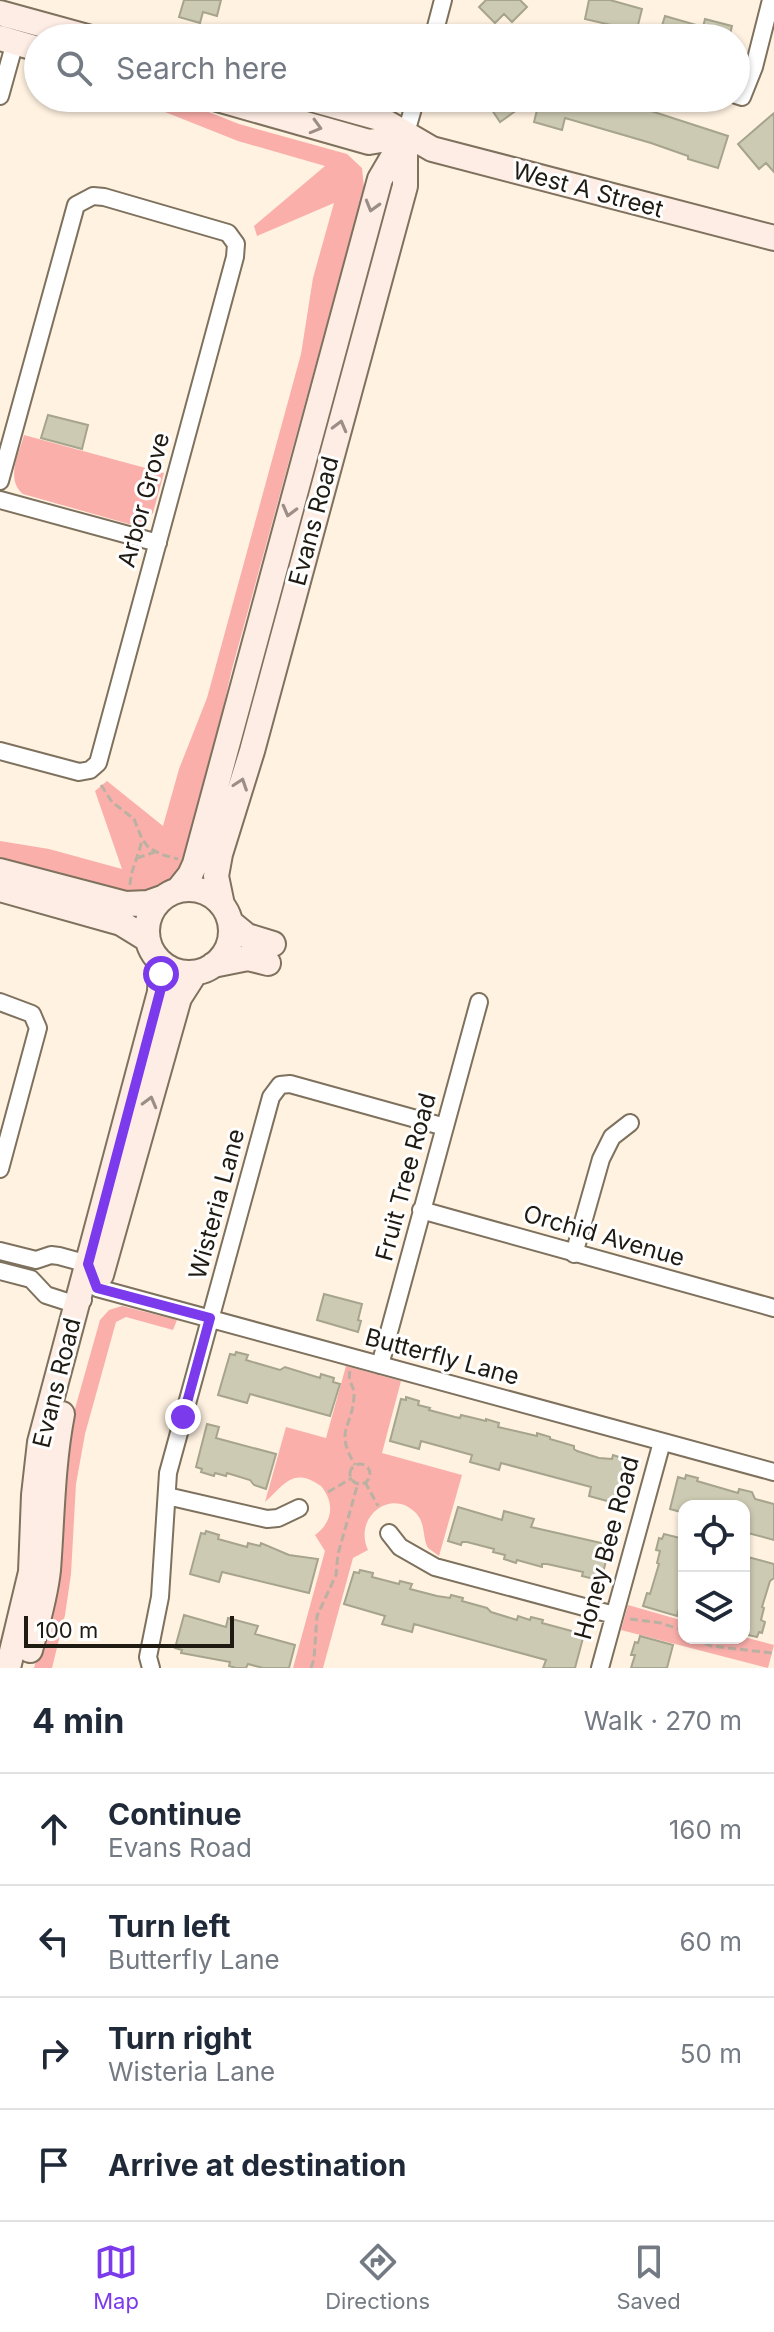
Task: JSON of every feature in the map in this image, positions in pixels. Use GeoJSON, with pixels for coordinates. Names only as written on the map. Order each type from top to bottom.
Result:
{"type":"FeatureCollection","features":[{"type":"Feature","properties":{"kind":"street"},"geometry":{"type":"LineString","coordinates":[[437,24],[443,0]]}},
{"type":"Feature","properties":{"kind":"street"},"geometry":{"type":"LineString","coordinates":[[750,75],[771,0]]}},
{"type":"Feature","properties":{"kind":"street"},"geometry":{"type":"LineString","coordinates":[[0,13],[40,24]]}},
{"type":"Feature","properties":{"kind":"street"},"geometry":{"type":"LineString","coordinates":[[0,96],[18,43]]}},
{"type":"Feature","properties":{"kind":"street"},"geometry":{"type":"LineString","coordinates":[[263,112],[369,142],[405,136]]}},
{"type":"Feature","properties":{"kind":"street","name":"West A Street"},"geometry":{"type":"LineString","coordinates":[[357,112],[379,118],[405,136],[432,149],[774,238]]}},
{"type":"Feature","properties":{"kind":"street","name":"Evans Road"},"geometry":{"type":"LineString","coordinates":[[170,894],[190,875],[195,864],[380,179],[405,136],[412,112]]}},
{"type":"Feature","properties":{"kind":"street","name":"Evans Road"},"geometry":{"type":"LineString","coordinates":[[226,914],[216,876],[220,854],[252,751],[405,186],[405,136]]}},
{"type":"Feature","properties":{"kind":"street","name":"Arbor Grove"},"geometry":{"type":"LineString","coordinates":[[0,481],[74,209],[85,199],[104,197],[222,230],[233,239],[236,244],[235,257],[98,763],[90,770],[71,770],[0,751]]}},
{"type":"Feature","properties":{"kind":"street"},"geometry":{"type":"LineString","coordinates":[[0,500],[158,543]]}},
{"type":"Feature","properties":{"kind":"street"},"geometry":{"type":"LineString","coordinates":[[280,544],[306,550]]}},
{"type":"Feature","properties":{"kind":"street"},"geometry":{"type":"LineString","coordinates":[[0,871],[126,904],[148,903],[170,894],[188,889],[207,893],[247,936],[270,954],[177,972],[161,963],[154,956],[147,939],[147,921],[155,904],[170,894]]}},
{"type":"Feature","properties":{"kind":"street"},"geometry":{"type":"LineString","coordinates":[[0,889],[121,923],[147,939]]}},
{"type":"Feature","properties":{"kind":"street"},"geometry":{"type":"LineString","coordinates":[[204,969],[226,951],[230,942],[226,914]]}},
{"type":"Feature","properties":{"kind":"street","name":"Evans Road"},"geometry":{"type":"LineString","coordinates":[[8,1668],[31,1572],[40,1442],[160,992],[161,963]]}},
{"type":"Feature","properties":{"kind":"street","name":"Evans Road"},"geometry":{"type":"LineString","coordinates":[[25,1668],[48,1572],[51,1498],[62,1415],[179,998],[204,969]]}},
{"type":"Feature","properties":{"kind":"street"},"geometry":{"type":"LineString","coordinates":[[0,1002],[25,1010],[35,1018],[38,1028],[0,1169]]}},
{"type":"Feature","properties":{"kind":"street","name":"Fruit Tree Road"},"geometry":{"type":"LineString","coordinates":[[380,1365],[479,1002]]}},
{"type":"Feature","properties":{"kind":"street","name":"Wisteria Lane"},"geometry":{"type":"LineString","coordinates":[[151,1668],[148,1657],[160,1597],[173,1452],[271,1097],[280,1085],[290,1084],[445,1127]]}},
{"type":"Feature","properties":{"kind":"street"},"geometry":{"type":"LineString","coordinates":[[574,1254],[601,1159],[612,1137],[630,1123]]}},
{"type":"Feature","properties":{"kind":"street","name":"Orchid Avenue"},"geometry":{"type":"LineString","coordinates":[[421,1210],[774,1308]]}},
{"type":"Feature","properties":{"kind":"street"},"geometry":{"type":"LineString","coordinates":[[0,1251],[36,1260],[51,1255],[88,1264],[97,1288],[77,1305],[46,1295],[31,1279],[0,1271]]}},
{"type":"Feature","properties":{"kind":"street"},"geometry":{"type":"LineString","coordinates":[[31,1279],[36,1260]]}},
{"type":"Feature","properties":{"kind":"street","name":"Butterfly Lane"},"geometry":{"type":"LineString","coordinates":[[97,1288],[774,1472]]}},
{"type":"Feature","properties":{"kind":"street","name":"Honey Bee Road"},"geometry":{"type":"LineString","coordinates":[[600,1668],[620,1616],[662,1442]]}},
{"type":"Feature","properties":{"kind":"street"},"geometry":{"type":"LineString","coordinates":[[167,1496],[267,1519],[278,1518],[299,1508]]}},
{"type":"Feature","properties":{"kind":"street"},"geometry":{"type":"LineString","coordinates":[[389,1533],[400,1547],[435,1567],[620,1616]]}},
{"type":"Feature","properties":{"kind":"path"},"geometry":{"type":"LineString","coordinates":[[101,785],[112,802],[134,819],[142,839],[155,852],[179,859]]}},
{"type":"Feature","properties":{"kind":"path"},"geometry":{"type":"LineString","coordinates":[[129,888],[131,867],[142,839]]}},
{"type":"Feature","properties":{"kind":"path"},"geometry":{"type":"LineString","coordinates":[[137,858],[155,852]]}},
{"type":"Feature","properties":{"kind":"path"},"geometry":{"type":"LineString","coordinates":[[350,1370],[348,1381],[354,1396],[344,1437],[345,1447],[355,1465]]}},
{"type":"Feature","properties":{"kind":"path"},"geometry":{"type":"LineString","coordinates":[[355,1465],[364,1465],[368,1469],[369,1478],[365,1482],[358,1483],[352,1478],[351,1470],[355,1465]]}},
{"type":"Feature","properties":{"kind":"path"},"geometry":{"type":"LineString","coordinates":[[328,1492],[352,1478]]}},
{"type":"Feature","properties":{"kind":"path"},"geometry":{"type":"LineString","coordinates":[[365,1482],[378,1506]]}},
{"type":"Feature","properties":{"kind":"path"},"geometry":{"type":"LineString","coordinates":[[311,1668],[315,1624],[336,1575],[338,1554],[358,1483]]}},
{"type":"Feature","properties":{"kind":"path"},"geometry":{"type":"LineString","coordinates":[[620,1616],[678,1629]]}},
{"type":"Feature","properties":{"kind":"path"},"geometry":{"type":"LineString","coordinates":[[707,1644],[772,1653]]}},
{"type":"Feature","properties":{"kind":"shaded area"},"geometry":{"type":"Polygon","coordinates":[[[165,112],[209,112],[239,124],[347,154],[362,168],[364,188],[232,669],[188,861],[173,884],[132,896],[0,862],[0,841],[49,849],[122,869],[95,791],[107,781],[163,826],[179,769],[207,698],[301,354],[313,278],[334,203],[257,236],[254,226],[325,166],[238,141],[165,112]]]}},
{"type":"Feature","properties":{"kind":"shaded area"},"geometry":{"type":"Polygon","coordinates":[[[24,435],[164,473],[153,513],[144,523],[129,524],[23,494],[14,474],[24,435]]]}},
{"type":"Feature","properties":{"kind":"shaded area"},"geometry":{"type":"Polygon","coordinates":[[[122,1306],[177,1320],[173,1330],[126,1317],[116,1322],[85,1434],[76,1484],[71,1574],[65,1615],[52,1668],[34,1668],[46,1624],[69,1430],[100,1320],[109,1310],[122,1306]]]}},
{"type":"Feature","properties":{"kind":"shaded area"},"geometry":{"type":"Polygon","coordinates":[[[346,1366],[401,1381],[382,1453],[462,1475],[439,1556],[428,1548],[423,1526],[416,1513],[396,1503],[377,1509],[366,1527],[368,1550],[353,1558],[323,1668],[293,1668],[325,1551],[315,1535],[326,1524],[330,1506],[321,1486],[303,1478],[290,1480],[265,1502],[286,1427],[326,1438],[346,1366]]]}},
{"type":"Feature","properties":{"kind":"shaded area"},"geometry":{"type":"Polygon","coordinates":[[[628,1605],[678,1619],[678,1644],[750,1644],[750,1639],[774,1645],[768,1668],[621,1630],[628,1605]]]}},
{"type":"Feature","properties":{"kind":"building"},"geometry":{"type":"Polygon","coordinates":[[[184,0],[221,0],[217,16],[203,12],[200,23],[179,17],[184,0]]]}},
{"type":"Feature","properties":{"kind":"building"},"geometry":{"type":"Polygon","coordinates":[[[486,0],[520,0],[527,7],[512,22],[504,14],[495,23],[479,7],[486,0]]]}},
{"type":"Feature","properties":{"kind":"building"},"geometry":{"type":"Polygon","coordinates":[[[589,0],[610,0],[642,9],[638,24],[607,24],[585,19],[589,0]]]}},
{"type":"Feature","properties":{"kind":"building"},"geometry":{"type":"Polygon","coordinates":[[[665,16],[693,24],[662,24],[665,16]]]}},
{"type":"Feature","properties":{"kind":"building"},"geometry":{"type":"Polygon","coordinates":[[[705,19],[724,24],[704,24],[705,19]]]}},
{"type":"Feature","properties":{"kind":"building"},"geometry":{"type":"Polygon","coordinates":[[[493,112],[514,112],[500,122],[493,112]]]}},
{"type":"Feature","properties":{"kind":"building"},"geometry":{"type":"Polygon","coordinates":[[[536,112],[654,112],[728,136],[718,168],[651,143],[565,118],[562,130],[534,122],[536,112]]]}},
{"type":"Feature","properties":{"kind":"building"},"geometry":{"type":"Polygon","coordinates":[[[774,113],[774,172],[766,163],[759,169],[738,144],[774,113]]]}},
{"type":"Feature","properties":{"kind":"building"},"geometry":{"type":"Polygon","coordinates":[[[48,415],[88,425],[82,449],[41,438],[48,415]]]}},
{"type":"Feature","properties":{"kind":"building"},"geometry":{"type":"Polygon","coordinates":[[[324,1294],[362,1304],[358,1332],[317,1320],[324,1294]]]}},
{"type":"Feature","properties":{"kind":"building"},"geometry":{"type":"Polygon","coordinates":[[[236,1352],[248,1355],[246,1360],[280,1370],[285,1367],[320,1378],[321,1374],[334,1378],[333,1382],[340,1384],[330,1416],[250,1394],[247,1403],[218,1395],[230,1354],[235,1355],[236,1352]]]}},
{"type":"Feature","properties":{"kind":"building"},"geometry":{"type":"Polygon","coordinates":[[[406,1397],[419,1401],[418,1405],[429,1410],[460,1418],[461,1415],[486,1419],[499,1423],[498,1427],[537,1436],[537,1433],[599,1458],[612,1459],[613,1455],[625,1459],[624,1462],[629,1463],[618,1504],[589,1496],[591,1487],[501,1463],[499,1470],[470,1462],[472,1455],[421,1441],[419,1449],[390,1441],[401,1399],[406,1400],[406,1397]]]}},
{"type":"Feature","properties":{"kind":"building"},"geometry":{"type":"Polygon","coordinates":[[[207,1424],[219,1427],[216,1438],[276,1454],[266,1489],[250,1480],[227,1473],[226,1476],[215,1473],[214,1476],[196,1467],[207,1424]]]}},
{"type":"Feature","properties":{"kind":"building"},"geometry":{"type":"Polygon","coordinates":[[[686,1475],[738,1493],[739,1489],[752,1492],[755,1499],[774,1504],[774,1540],[750,1534],[750,1500],[678,1500],[678,1511],[670,1509],[678,1477],[685,1479],[686,1475]]]}},
{"type":"Feature","properties":{"kind":"building"},"geometry":{"type":"Polygon","coordinates":[[[458,1507],[502,1520],[504,1511],[534,1519],[531,1527],[610,1545],[602,1577],[595,1576],[594,1579],[582,1576],[583,1572],[547,1564],[542,1564],[542,1567],[517,1560],[516,1563],[504,1559],[505,1555],[493,1552],[494,1549],[448,1541],[458,1507]]]}},
{"type":"Feature","properties":{"kind":"building"},"geometry":{"type":"Polygon","coordinates":[[[206,1531],[219,1535],[218,1539],[247,1547],[248,1543],[260,1546],[261,1543],[289,1555],[318,1559],[309,1593],[222,1572],[219,1582],[190,1574],[201,1533],[205,1534],[206,1531]]]}},
{"type":"Feature","properties":{"kind":"building"},"geometry":{"type":"Polygon","coordinates":[[[664,1534],[678,1538],[677,1616],[643,1606],[659,1564],[660,1551],[656,1550],[659,1538],[662,1539],[664,1534]]]}},
{"type":"Feature","properties":{"kind":"building"},"geometry":{"type":"Polygon","coordinates":[[[750,1558],[774,1564],[774,1578],[770,1581],[762,1607],[761,1620],[765,1622],[762,1633],[759,1632],[757,1637],[750,1635],[750,1558]]]}},
{"type":"Feature","properties":{"kind":"building"},"geometry":{"type":"Polygon","coordinates":[[[360,1570],[373,1573],[372,1577],[412,1584],[410,1589],[463,1598],[462,1601],[517,1620],[518,1616],[530,1620],[531,1617],[579,1633],[578,1636],[583,1638],[575,1668],[543,1668],[546,1660],[414,1624],[412,1632],[382,1624],[385,1616],[344,1604],[354,1572],[359,1573],[360,1570]]]}},
{"type":"Feature","properties":{"kind":"building"},"geometry":{"type":"Polygon","coordinates":[[[184,1615],[226,1627],[228,1618],[258,1626],[255,1634],[295,1645],[289,1668],[263,1668],[248,1664],[246,1668],[236,1668],[229,1666],[230,1662],[181,1653],[182,1650],[175,1648],[184,1615]]]}},
{"type":"Feature","properties":{"kind":"building"},"geometry":{"type":"Polygon","coordinates":[[[640,1636],[673,1645],[667,1668],[631,1668],[635,1655],[631,1655],[640,1636]]]}},
{"type":"Feature","properties":{"kind":"route"},"geometry":{"type":"LineString","coordinates":[[161,974],[160,992],[88,1264],[97,1288],[210,1318],[183,1417]]}}]}
